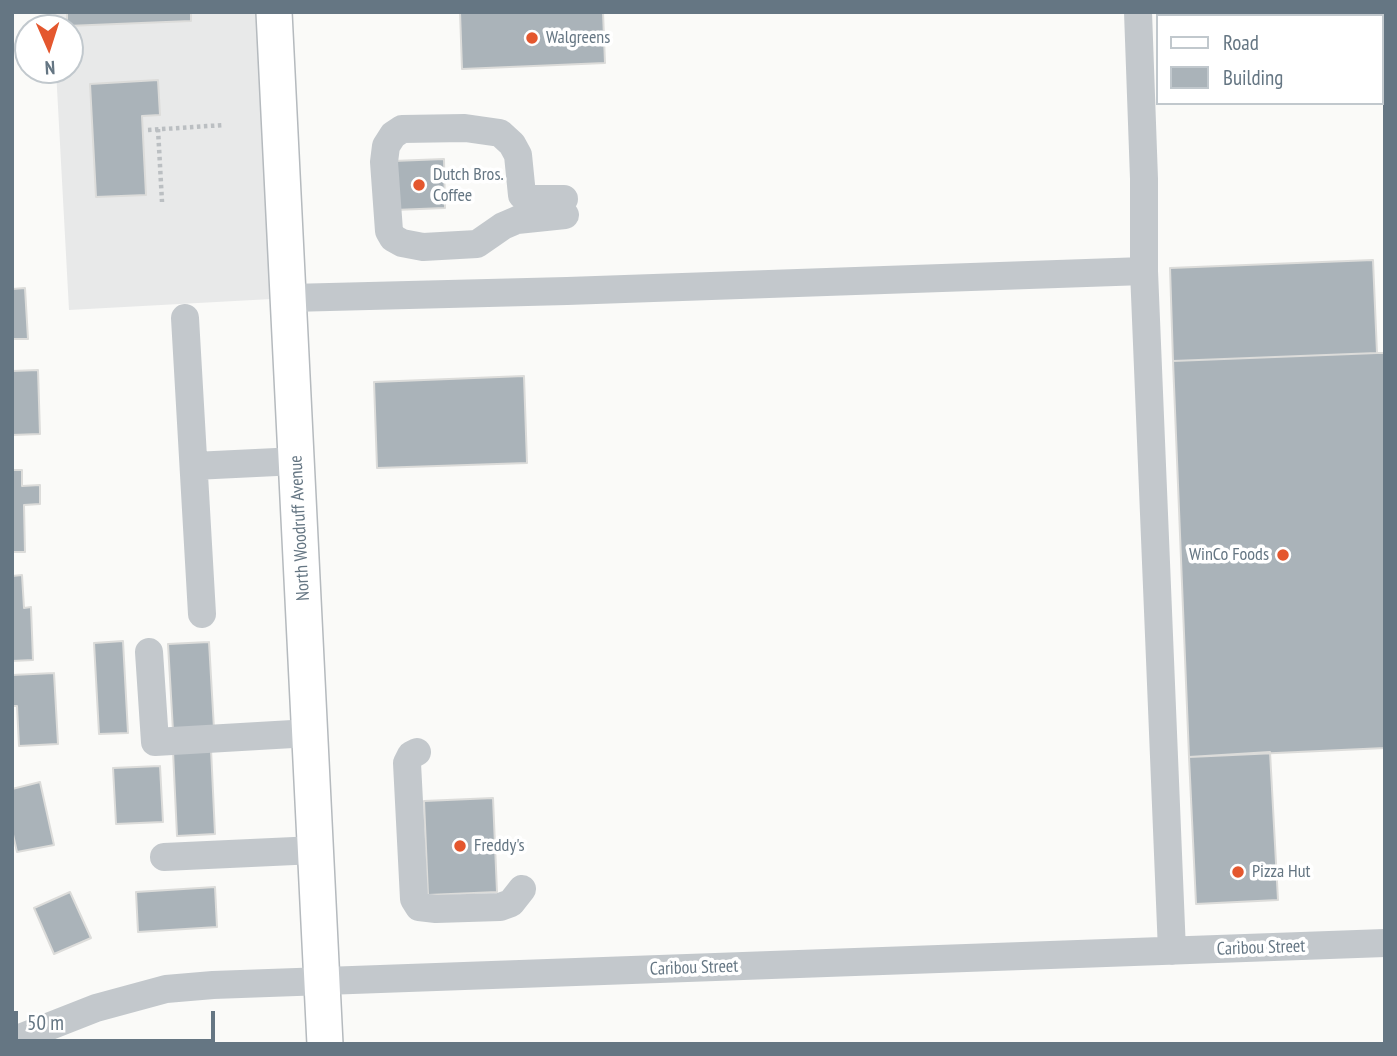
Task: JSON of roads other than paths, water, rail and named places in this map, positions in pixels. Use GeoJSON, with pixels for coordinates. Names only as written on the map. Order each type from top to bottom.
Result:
{"type":"FeatureCollection","features":[{"type":"Feature","properties":{"kind":"main road","name":"North Woodruff Avenue"},"geometry":{"type":"LineString","coordinates":[[274,12],[325,1044]]}},
{"type":"Feature","properties":{"kind":"street"},"geometry":{"type":"LineString","coordinates":[[1138,12],[1144,179],[1144,271],[1172,951]]}},
{"type":"Feature","properties":{"kind":"street"},"geometry":{"type":"LineString","coordinates":[[465,128],[500,133],[512,144],[518,155],[522,195],[528,199],[565,207],[517,220],[477,244],[423,247],[402,243],[393,239],[389,231],[384,162],[386,146],[393,135],[402,129],[465,128]]}},
{"type":"Feature","properties":{"kind":"street"},"geometry":{"type":"LineString","coordinates":[[290,298],[1144,271]]}},
{"type":"Feature","properties":{"kind":"street"},"geometry":{"type":"LineString","coordinates":[[186,318],[202,614]]}},
{"type":"Feature","properties":{"kind":"street"},"geometry":{"type":"LineString","coordinates":[[194,466],[297,461]]}},
{"type":"Feature","properties":{"kind":"street"},"geometry":{"type":"LineString","coordinates":[[149,652],[155,741],[310,733]]}},
{"type":"Feature","properties":{"kind":"street"},"geometry":{"type":"LineString","coordinates":[[416,752],[407,763],[414,899],[418,907],[500,907],[511,903],[522,889]]}},
{"type":"Feature","properties":{"kind":"street"},"geometry":{"type":"LineString","coordinates":[[164,857],[316,850]]}},
{"type":"Feature","properties":{"kind":"street","name":"Caribou Street"},"geometry":{"type":"LineString","coordinates":[[12,1041],[96,1008],[166,989],[1385,943]]}},
{"type":"Feature","properties":{"kind":"place","name":"Walgreens"},"geometry":{"type":"Point","coordinates":[532,38]}},
{"type":"Feature","properties":{"kind":"place","name":"Dutch Bros. Coffee"},"geometry":{"type":"Point","coordinates":[419,185]}},
{"type":"Feature","properties":{"kind":"place","name":"WinCo Foods"},"geometry":{"type":"Point","coordinates":[1283,555]}},
{"type":"Feature","properties":{"kind":"place","name":"Freddy's"},"geometry":{"type":"Point","coordinates":[460,846]}},
{"type":"Feature","properties":{"kind":"place","name":"Pizza Hut"},"geometry":{"type":"Point","coordinates":[1238,872]}}]}
